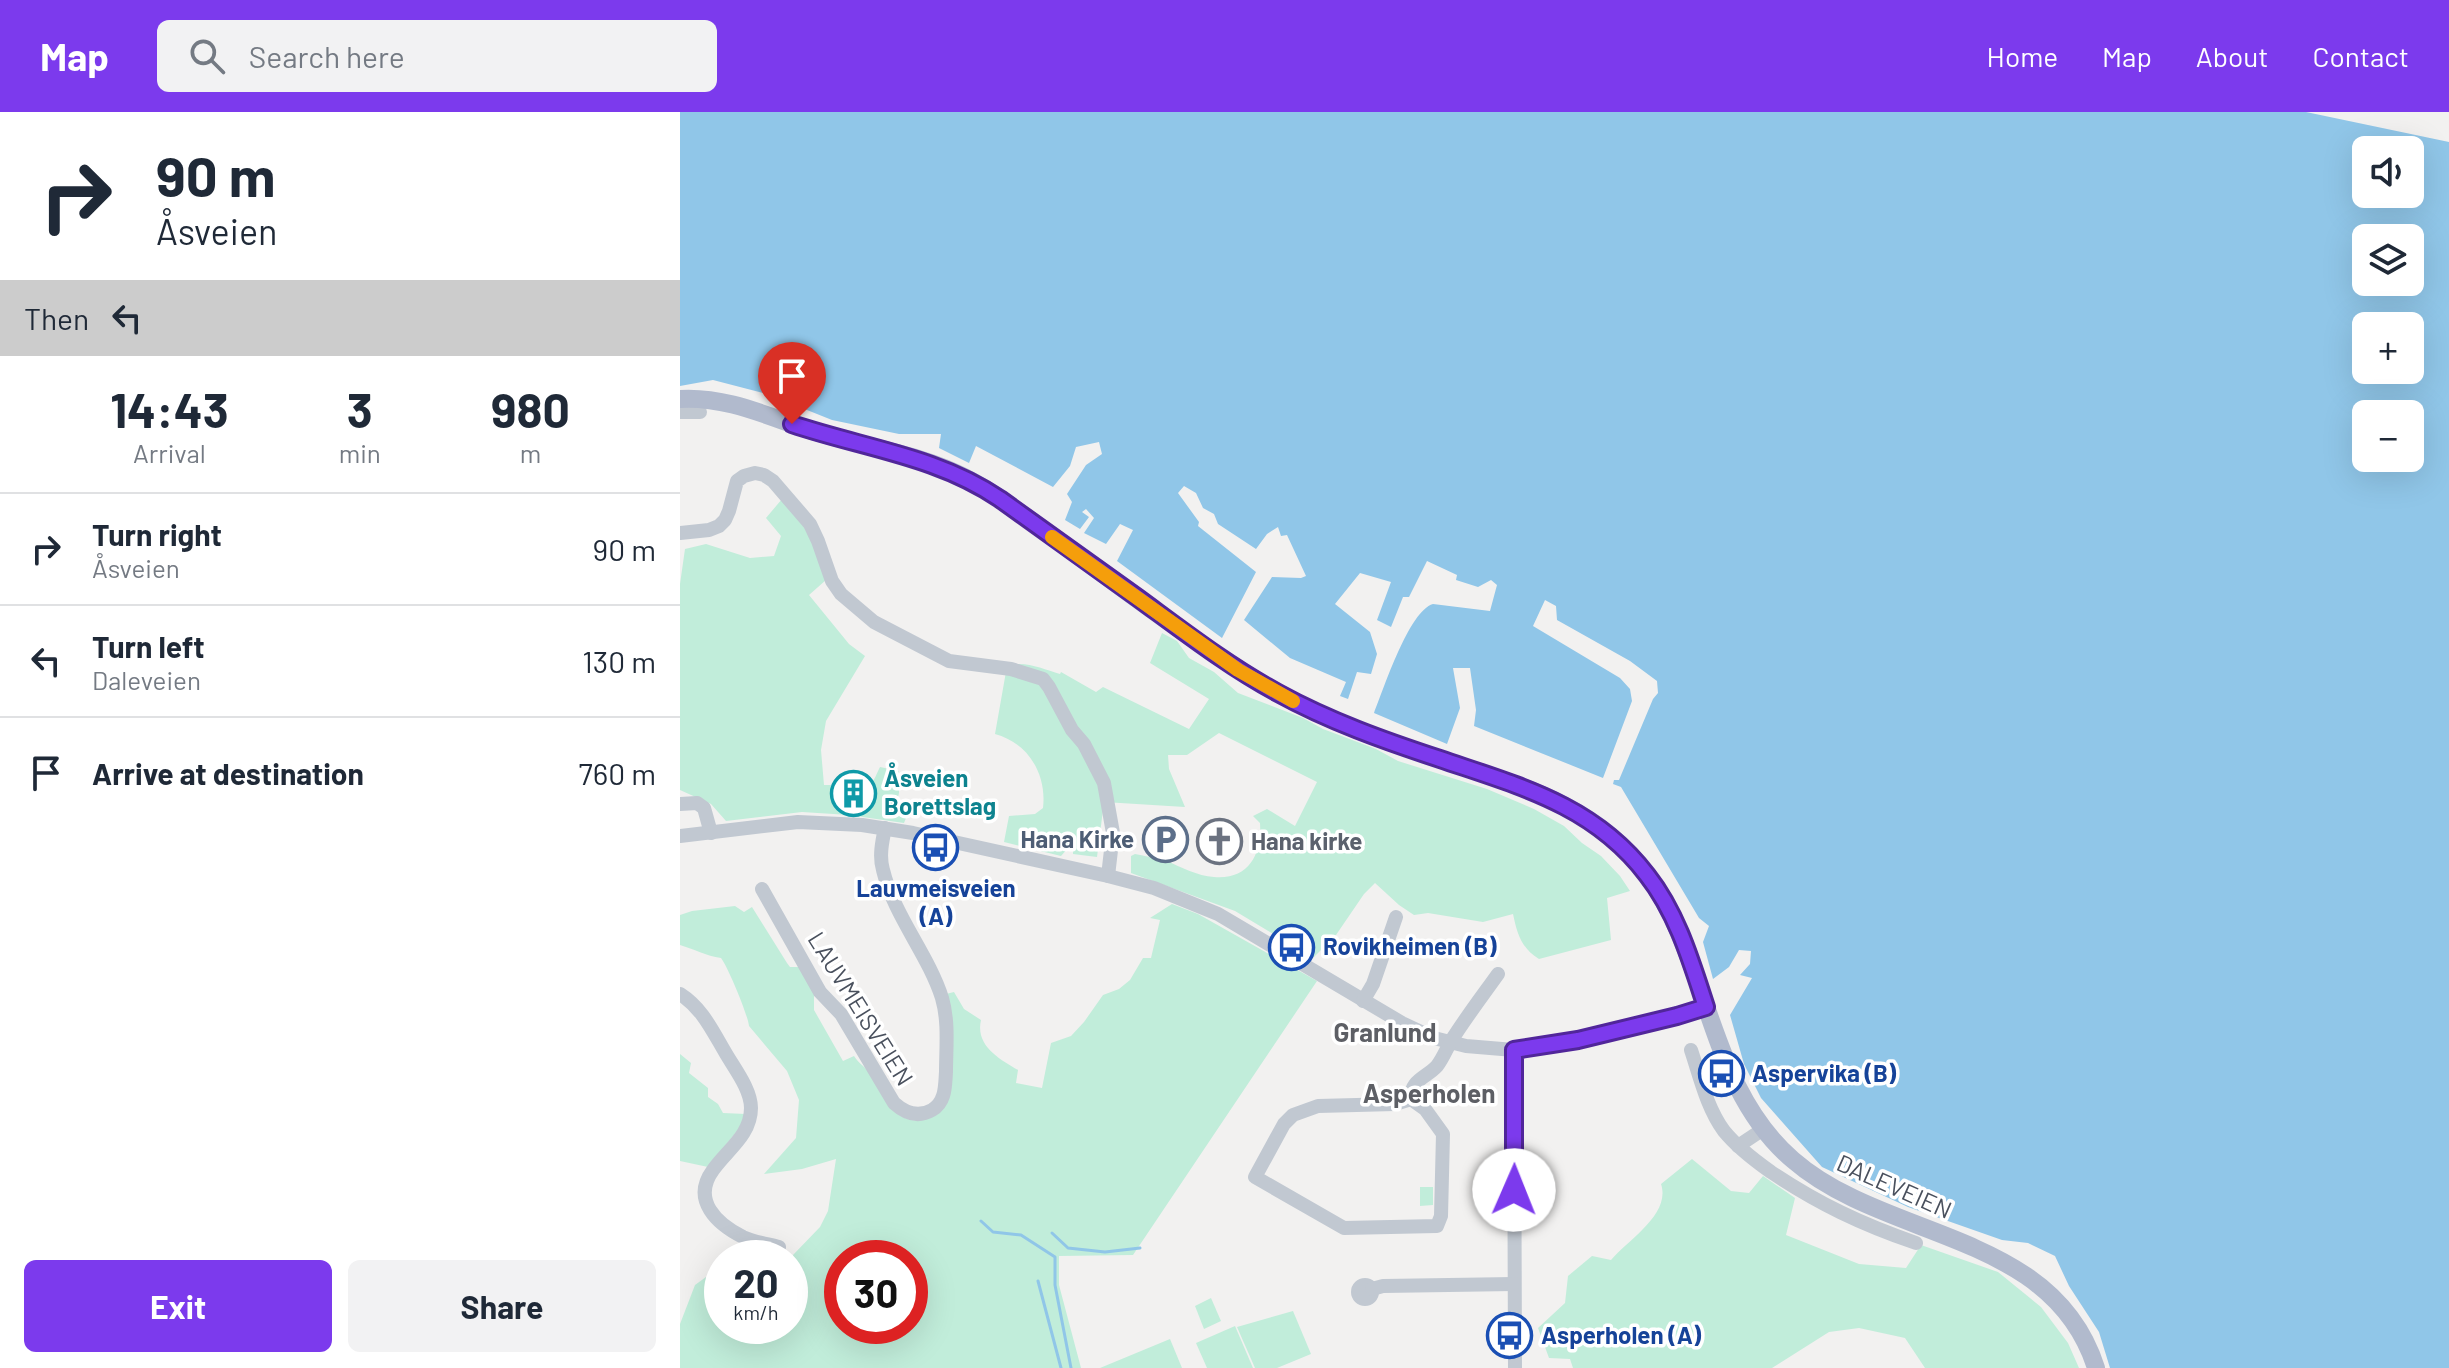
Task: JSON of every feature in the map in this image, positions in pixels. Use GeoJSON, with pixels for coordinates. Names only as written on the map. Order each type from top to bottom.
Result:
{"type":"FeatureCollection","features":[{"type":"Feature","properties":{"kind":"main road","name":"DALEVEIEN"},"geometry":{"type":"LineString","coordinates":[[680,399],[713,400],[737,405],[819,433],[956,473],[1000,499],[1202,645],[1277,693],[1381,739],[1530,790],[1582,814],[1623,847],[1648,875],[1661,896],[1683,941],[1736,1087],[1762,1130],[1813,1177],[1869,1205],[2002,1260],[2022,1273],[2061,1306],[2077,1327],[2096,1368]]}},
{"type":"Feature","properties":{"kind":"street"},"geometry":{"type":"LineString","coordinates":[[680,412],[700,412]]}},
{"type":"Feature","properties":{"kind":"street"},"geometry":{"type":"LineString","coordinates":[[680,533],[719,526],[729,511],[737,481],[755,473],[764,475],[773,481],[810,524],[832,581],[841,594],[874,622],[949,661],[1011,669],[1043,679],[1072,730],[1084,744],[1104,783],[1113,833],[1108,876]]}},
{"type":"Feature","properties":{"kind":"street"},"geometry":{"type":"LineString","coordinates":[[680,804],[697,803],[704,808],[711,833]]}},
{"type":"Feature","properties":{"kind":"street"},"geometry":{"type":"LineString","coordinates":[[680,836],[798,822],[885,828],[1154,888],[1218,914],[1417,1031],[1450,1042],[1514,1050],[1578,1040],[1706,1007]]}},
{"type":"Feature","properties":{"kind":"street","name":"LAUVMEISVEIEN"},"geometry":{"type":"LineString","coordinates":[[762,889],[820,992],[841,1014],[894,1103],[902,1111],[915,1115],[930,1112],[939,1106],[943,1096],[947,1024],[936,981],[882,868],[885,828]]}},
{"type":"Feature","properties":{"kind":"street"},"geometry":{"type":"LineString","coordinates":[[1363,1001],[1373,984],[1396,917]]}},
{"type":"Feature","properties":{"kind":"street"},"geometry":{"type":"LineString","coordinates":[[1411,1099],[1413,1086],[1435,1069],[1450,1042],[1498,974]]}},
{"type":"Feature","properties":{"kind":"street"},"geometry":{"type":"LineString","coordinates":[[680,994],[697,1006],[706,1019],[750,1099],[745,1133],[713,1170],[705,1192],[709,1210],[719,1221],[750,1240]]}},
{"type":"Feature","properties":{"kind":"street"},"geometry":{"type":"LineString","coordinates":[[1514,1050],[1515,1368]]}},
{"type":"Feature","properties":{"kind":"street","name":"DALEVEIEN"},"geometry":{"type":"LineString","coordinates":[[1691,1050],[1705,1093],[1723,1129],[1738,1146],[1810,1198],[1872,1227],[1916,1243]]}},
{"type":"Feature","properties":{"kind":"street"},"geometry":{"type":"LineString","coordinates":[[1411,1099],[1425,1109],[1443,1134],[1441,1216],[1437,1226],[1344,1228],[1255,1177],[1284,1124],[1293,1115],[1318,1106],[1395,1104],[1411,1099]]}},
{"type":"Feature","properties":{"kind":"street"},"geometry":{"type":"LineString","coordinates":[[1738,1146],[1762,1130]]}},
{"type":"Feature","properties":{"kind":"street"},"geometry":{"type":"LineString","coordinates":[[1372,1289],[1383,1286],[1514,1284]]}},
{"type":"Feature","properties":{"kind":"green space"},"geometry":{"type":"Polygon","coordinates":[[[782,499],[810,536],[826,580],[809,595],[849,644],[865,656],[826,721],[821,750],[824,785],[831,785],[838,795],[849,798],[870,786],[880,767],[899,771],[899,793],[894,814],[906,818],[904,823],[802,812],[726,821],[711,804],[680,790],[680,584],[685,549],[706,544],[750,558],[774,556],[781,536],[766,518],[782,499]]]}},
{"type":"Feature","properties":{"kind":"green space"},"geometry":{"type":"Polygon","coordinates":[[[1162,633],[1177,641],[1189,658],[1214,672],[1238,693],[1376,749],[1398,761],[1487,789],[1564,826],[1601,856],[1630,891],[1607,898],[1611,940],[1539,959],[1521,940],[1513,914],[1483,922],[1428,913],[1414,915],[1375,883],[1336,935],[1314,957],[1235,911],[1131,873],[1131,856],[1135,854],[1166,861],[1196,873],[1226,877],[1244,869],[1256,854],[1260,823],[1253,816],[1267,809],[1295,826],[1317,782],[1219,733],[1187,755],[1168,755],[1169,769],[1185,807],[1104,802],[1097,857],[1073,854],[1073,848],[1069,847],[1061,856],[1004,842],[1009,816],[1035,814],[1043,808],[1042,783],[1033,762],[1017,745],[995,734],[1007,666],[1027,665],[1061,672],[1096,692],[1103,687],[1189,729],[1209,699],[1150,663],[1162,633]]]}},
{"type":"Feature","properties":{"kind":"green space"},"geometry":{"type":"Polygon","coordinates":[[[1172,904],[1198,914],[1317,981],[1133,1255],[1059,1256],[1059,1285],[1081,1368],[680,1368],[680,1324],[695,1285],[704,1278],[704,1344],[808,1344],[807,1240],[820,1227],[828,1211],[836,1159],[802,1169],[764,1174],[796,1138],[799,1100],[787,1071],[749,1026],[721,958],[680,945],[680,915],[735,906],[744,912],[752,907],[790,967],[800,967],[814,994],[814,1010],[843,1061],[854,1056],[869,1072],[890,1105],[904,1118],[913,1120],[938,1113],[946,994],[954,992],[964,1009],[981,1020],[980,1029],[985,1044],[990,1051],[1018,1070],[1016,1083],[1042,1088],[1051,1043],[1071,1036],[1103,995],[1119,989],[1130,980],[1143,958],[1151,958],[1160,920],[1150,918],[1172,904]]]}},
{"type":"Feature","properties":{"kind":"green space"},"geometry":{"type":"Polygon","coordinates":[[[680,1054],[691,1063],[689,1073],[708,1088],[708,1097],[718,1104],[723,1113],[746,1114],[741,1126],[708,1167],[680,1161],[680,1054]]]}},
{"type":"Feature","properties":{"kind":"green space"},"geometry":{"type":"Polygon","coordinates":[[[1692,1159],[1731,1191],[1749,1193],[1763,1176],[1795,1198],[1786,1235],[1859,1264],[1906,1268],[1921,1245],[1998,1272],[2041,1307],[2068,1343],[2079,1368],[1925,1368],[1905,1338],[1859,1328],[1829,1332],[1772,1368],[1573,1368],[1570,1359],[1549,1358],[1538,1328],[1565,1303],[1568,1276],[1592,1256],[1611,1260],[1654,1216],[1660,1206],[1661,1184],[1692,1159]]]}},
{"type":"Feature","properties":{"kind":"green space"},"geometry":{"type":"Polygon","coordinates":[[[1420,1187],[1433,1187],[1433,1205],[1420,1206],[1420,1187]]]}},
{"type":"Feature","properties":{"kind":"green space"},"geometry":{"type":"Polygon","coordinates":[[[1211,1298],[1221,1321],[1204,1329],[1195,1306],[1211,1298]]]}},
{"type":"Feature","properties":{"kind":"green space"},"geometry":{"type":"Polygon","coordinates":[[[1293,1311],[1311,1354],[1277,1368],[1255,1368],[1237,1327],[1293,1311]]]}},
{"type":"Feature","properties":{"kind":"green space"},"geometry":{"type":"Polygon","coordinates":[[[1235,1326],[1253,1368],[1207,1368],[1196,1343],[1235,1326]]]}},
{"type":"Feature","properties":{"kind":"green space"},"geometry":{"type":"Polygon","coordinates":[[[1170,1339],[1182,1368],[1100,1368],[1170,1339]]]}},
{"type":"Feature","properties":{"kind":"water"},"geometry":{"type":"Polygon","coordinates":[[[680,112],[2306,112],[2420,136],[2352,136],[2352,208],[2424,208],[2424,137],[2449,142],[2449,1368],[2110,1368],[2099,1332],[2069,1286],[2055,1256],[2028,1243],[2002,1240],[1908,1207],[1822,1167],[1761,1098],[1744,1064],[1730,1015],[1752,978],[1740,975],[1750,964],[1751,951],[1739,950],[1729,967],[1713,979],[1703,942],[1709,926],[1699,918],[1621,787],[1613,784],[1614,780],[1619,780],[1658,693],[1657,681],[1630,661],[1557,620],[1556,606],[1545,600],[1533,626],[1620,678],[1630,689],[1632,701],[1603,778],[1474,726],[1476,710],[1470,668],[1453,668],[1460,708],[1447,744],[1374,713],[1398,652],[1415,620],[1433,604],[1490,611],[1497,585],[1491,580],[1478,587],[1456,580],[1457,575],[1427,561],[1409,597],[1403,597],[1391,627],[1377,620],[1391,582],[1360,573],[1335,604],[1370,632],[1377,654],[1371,674],[1357,672],[1348,699],[1340,696],[1346,682],[1290,658],[1244,620],[1272,577],[1306,576],[1287,535],[1281,536],[1278,527],[1267,534],[1256,549],[1218,524],[1214,514],[1203,508],[1196,493],[1184,486],[1178,493],[1199,522],[1198,526],[1256,572],[1222,638],[1117,561],[1133,530],[1120,524],[1106,544],[1084,533],[1094,518],[1086,509],[1082,512],[1089,517],[1080,529],[1065,520],[1072,502],[1067,494],[1086,465],[1102,454],[1099,442],[1076,447],[1070,466],[1053,487],[976,446],[969,463],[939,448],[941,434],[899,434],[832,420],[767,394],[713,380],[680,386],[680,112]]]}},
{"type":"Feature","properties":{"kind":"waterway"},"geometry":{"type":"LineString","coordinates":[[981,1221],[993,1232],[1021,1235],[1055,1257],[1055,1285],[1071,1368]]}},
{"type":"Feature","properties":{"kind":"waterway"},"geometry":{"type":"LineString","coordinates":[[1052,1233],[1068,1248],[1105,1252],[1140,1248]]}},
{"type":"Feature","properties":{"kind":"waterway"},"geometry":{"type":"LineString","coordinates":[[1038,1281],[1061,1368]]}},
{"type":"Feature","properties":{"kind":"slow traffic"},"geometry":{"type":"LineString","coordinates":[[1052,537],[1238,670],[1293,701]]}},
{"type":"Feature","properties":{"kind":"place","name":"Åsveien Borettslag"},"geometry":{"type":"Point","coordinates":[853,793]}},
{"type":"Feature","properties":{"kind":"place","name":"Hana Kirke"},"geometry":{"type":"Point","coordinates":[1165,840]}},
{"type":"Feature","properties":{"kind":"place","name":"Hana kirke"},"geometry":{"type":"Point","coordinates":[1220,842]}},
{"type":"Feature","properties":{"kind":"place","name":"Lauvmeisveien (A)"},"geometry":{"type":"Point","coordinates":[936,847]}},
{"type":"Feature","properties":{"kind":"place","name":"Rovikheimen (B)"},"geometry":{"type":"Point","coordinates":[1292,947]}},
{"type":"Feature","properties":{"kind":"place","name":"Aspervika (B)"},"geometry":{"type":"Point","coordinates":[1721,1074]}},
{"type":"Feature","properties":{"kind":"place","name":"Asperholen (A)"},"geometry":{"type":"Point","coordinates":[1510,1336]}},
{"type":"Feature","properties":{"kind":"district","name":"Granlund"},"geometry":{"type":"Point","coordinates":[1385,1033]}},
{"type":"Feature","properties":{"kind":"district","name":"Asperholen"},"geometry":{"type":"Point","coordinates":[1429,1094]}},
{"type":"Feature","properties":{"kind":"route"},"geometry":{"type":"LineString","coordinates":[[792,424],[923,461],[969,479],[1202,645],[1277,693],[1381,739],[1545,795],[1582,814],[1623,847],[1648,875],[1673,916],[1706,1007],[1578,1040],[1514,1050],[1514,1190]]}}]}
